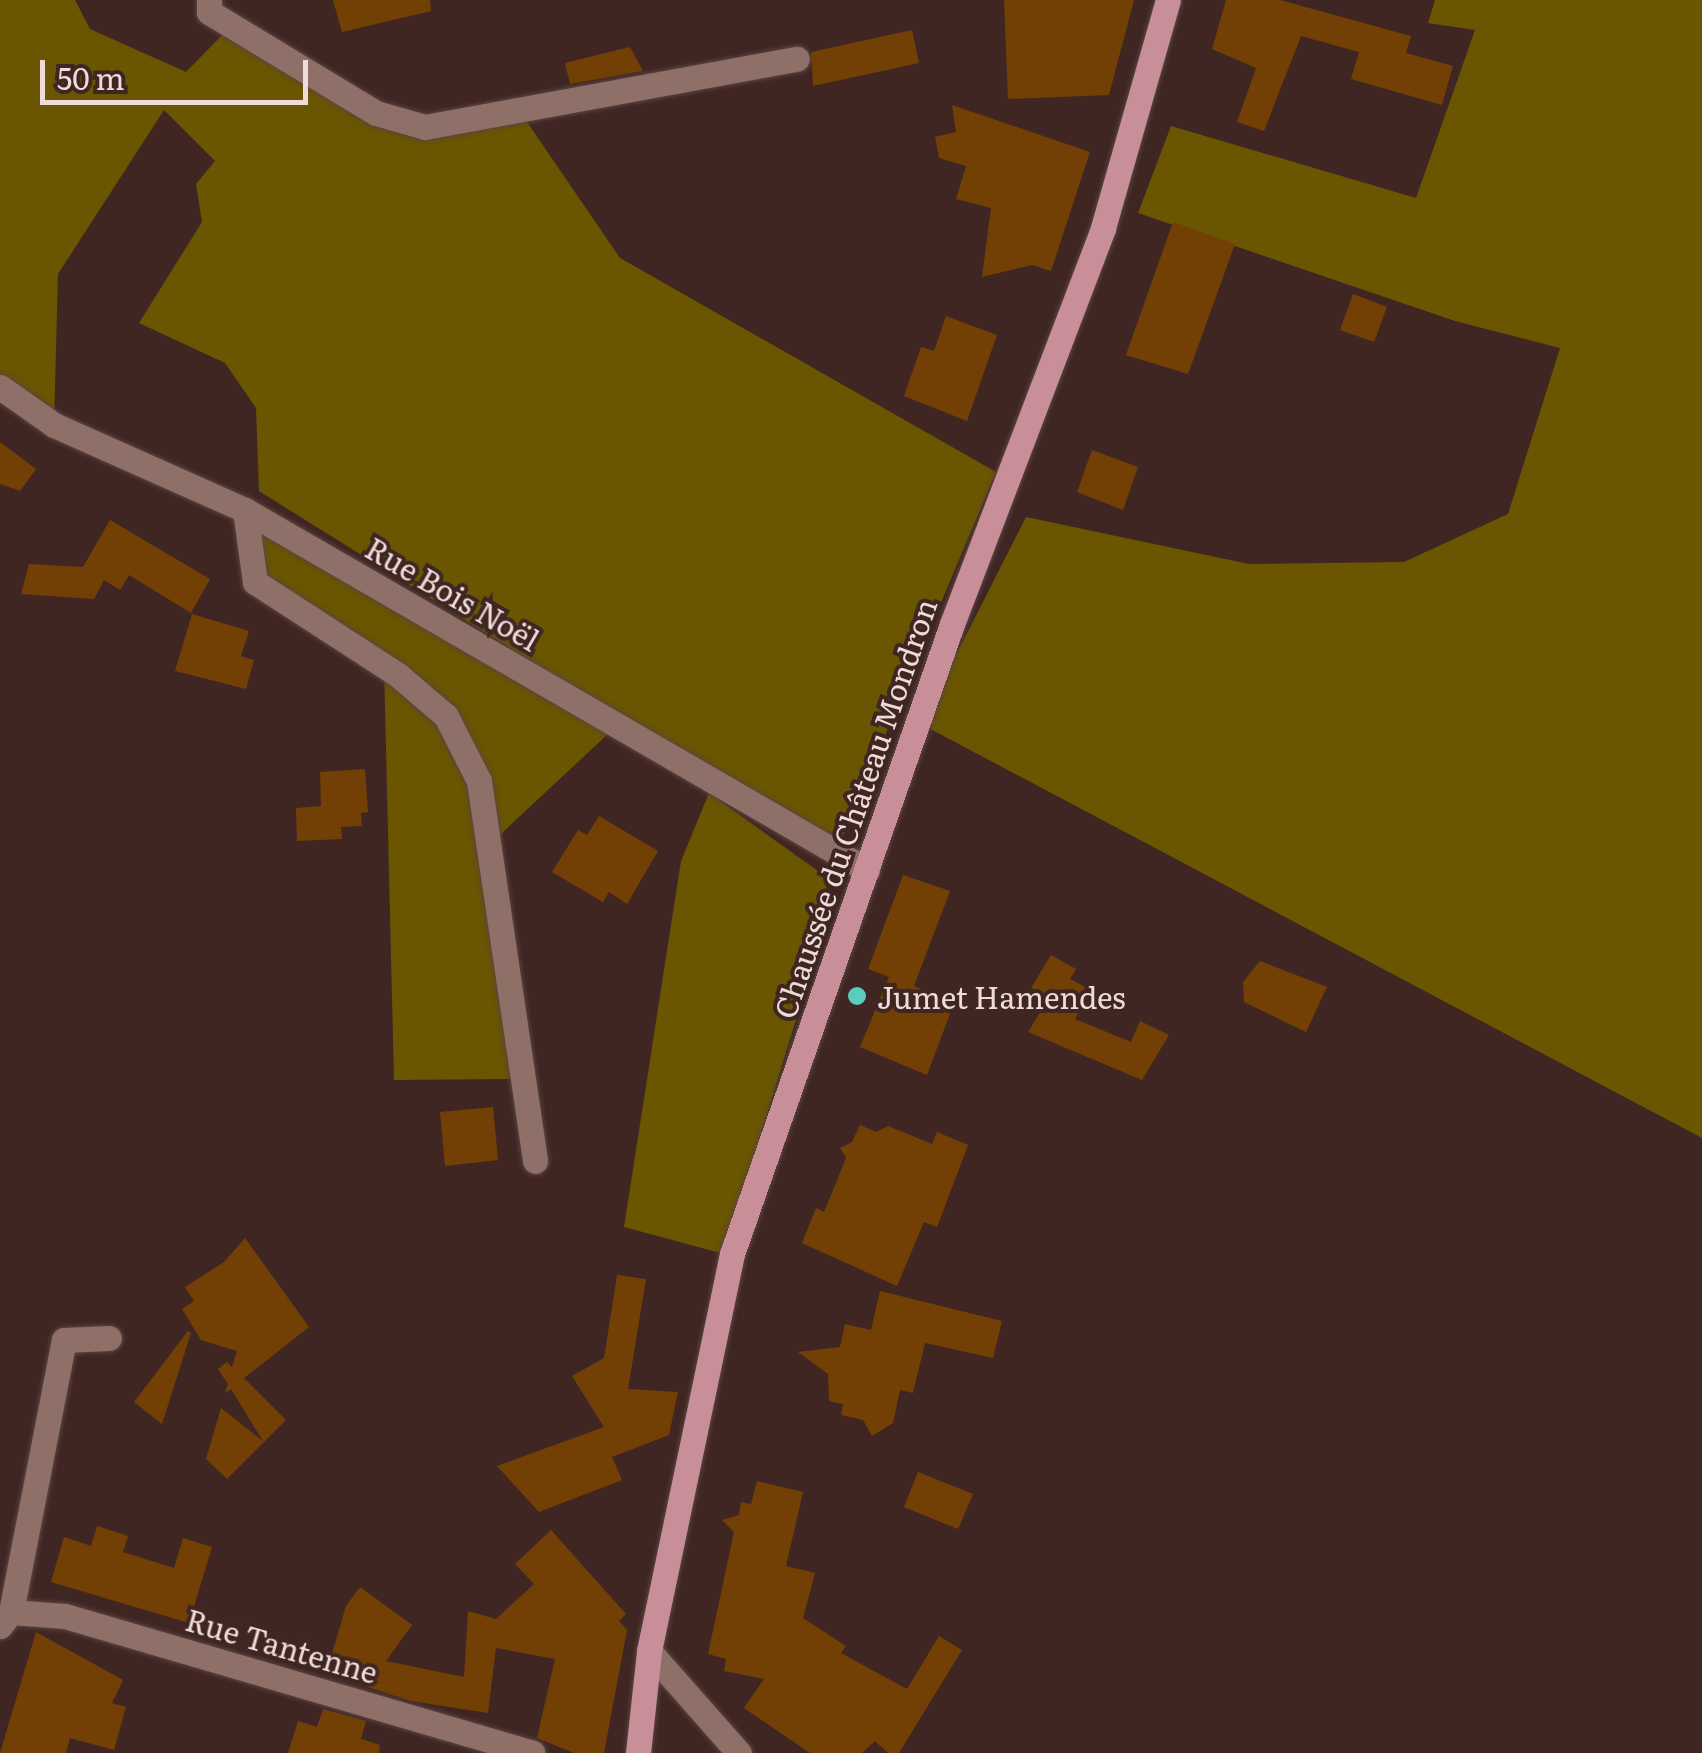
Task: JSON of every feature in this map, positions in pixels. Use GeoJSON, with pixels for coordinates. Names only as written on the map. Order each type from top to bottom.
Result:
{"type":"FeatureCollection","features":[{"type":"Feature","properties":{"kind":"main road","name":"Chaussée du Château Mondron"},"geometry":{"type":"LineString","coordinates":[[638,1753],[649,1651],[732,1254],[952,624],[1104,228],[1168,0]]}},
{"type":"Feature","properties":{"kind":"street"},"geometry":{"type":"LineString","coordinates":[[209,6],[376,112],[431,128],[797,58]]}},
{"type":"Feature","properties":{"kind":"street","name":"Rue Bois Noël"},"geometry":{"type":"LineString","coordinates":[[0,387],[54,425],[244,510],[867,870]]}},
{"type":"Feature","properties":{"kind":"street"},"geometry":{"type":"LineString","coordinates":[[244,510],[255,582],[398,675],[446,716],[479,781],[535,1161]]}},
{"type":"Feature","properties":{"kind":"street","name":"Rue Tantenne"},"geometry":{"type":"LineString","coordinates":[[110,1338],[64,1340],[29,1547],[6,1619],[65,1616],[532,1753]]}},
{"type":"Feature","properties":{"kind":"street"},"geometry":{"type":"LineString","coordinates":[[649,1651],[738,1753]]}},
{"type":"Feature","properties":{"kind":"shaded area"},"geometry":{"type":"Polygon","coordinates":[[[0,0],[75,0],[90,29],[186,72],[232,25],[425,127],[525,119],[620,258],[996,472],[836,852],[259,491],[256,408],[225,363],[139,323],[202,222],[196,184],[215,161],[164,110],[58,274],[54,425],[0,387],[0,0]]]}},
{"type":"Feature","properties":{"kind":"shaded area"},"geometry":{"type":"Polygon","coordinates":[[[1435,0],[1702,0],[1702,1138],[921,724],[1026,517],[1249,564],[1404,562],[1508,514],[1560,348],[1455,321],[1138,213],[1171,126],[1416,198],[1475,30],[1428,23],[1435,0]]]}},
{"type":"Feature","properties":{"kind":"shaded area"},"geometry":{"type":"Polygon","coordinates":[[[245,510],[609,733],[488,846],[511,1079],[394,1080],[384,666],[255,582],[245,510]]]}},
{"type":"Feature","properties":{"kind":"shaded area"},"geometry":{"type":"Polygon","coordinates":[[[709,793],[825,876],[829,912],[724,1254],[624,1227],[681,861],[709,793]]]}},
{"type":"Feature","properties":{"kind":"building"},"geometry":{"type":"Polygon","coordinates":[[[333,0],[430,0],[431,11],[342,32],[333,0]]]}},
{"type":"Feature","properties":{"kind":"building"},"geometry":{"type":"Polygon","coordinates":[[[1004,0],[1134,0],[1109,95],[1008,99],[1004,0]]]}},
{"type":"Feature","properties":{"kind":"building"},"geometry":{"type":"Polygon","coordinates":[[[1226,0],[1280,0],[1411,36],[1406,53],[1453,66],[1442,105],[1351,79],[1359,52],[1301,36],[1264,131],[1237,122],[1256,68],[1212,49],[1226,0]]]}},
{"type":"Feature","properties":{"kind":"building"},"geometry":{"type":"Polygon","coordinates":[[[912,30],[919,63],[813,86],[811,52],[912,30]]]}},
{"type":"Feature","properties":{"kind":"building"},"geometry":{"type":"Polygon","coordinates":[[[630,47],[643,71],[570,84],[565,63],[630,47]]]}},
{"type":"Feature","properties":{"kind":"building"},"geometry":{"type":"Polygon","coordinates":[[[952,105],[1090,152],[1051,271],[1032,265],[982,277],[991,208],[956,199],[966,166],[939,158],[935,137],[956,132],[952,105]]]}},
{"type":"Feature","properties":{"kind":"building"},"geometry":{"type":"Polygon","coordinates":[[[1173,222],[1235,244],[1188,374],[1126,355],[1173,222]]]}},
{"type":"Feature","properties":{"kind":"building"},"geometry":{"type":"Polygon","coordinates":[[[1353,294],[1387,307],[1374,342],[1340,330],[1353,294]]]}},
{"type":"Feature","properties":{"kind":"building"},"geometry":{"type":"Polygon","coordinates":[[[946,316],[997,335],[967,421],[904,396],[921,347],[934,351],[946,316]]]}},
{"type":"Feature","properties":{"kind":"building"},"geometry":{"type":"Polygon","coordinates":[[[0,442],[36,469],[20,491],[0,484],[0,442]]]}},
{"type":"Feature","properties":{"kind":"building"},"geometry":{"type":"Polygon","coordinates":[[[1092,450],[1138,467],[1123,510],[1077,492],[1092,450]]]}},
{"type":"Feature","properties":{"kind":"building"},"geometry":{"type":"Polygon","coordinates":[[[110,520],[210,579],[191,613],[129,575],[120,590],[104,580],[94,599],[21,594],[29,564],[83,567],[110,520]]]}},
{"type":"Feature","properties":{"kind":"building"},"geometry":{"type":"Polygon","coordinates":[[[192,614],[249,631],[241,656],[254,660],[246,689],[175,671],[192,614]]]}},
{"type":"Feature","properties":{"kind":"building"},"geometry":{"type":"Polygon","coordinates":[[[365,769],[368,812],[361,813],[362,826],[341,827],[342,839],[297,841],[296,808],[321,806],[320,772],[365,769]]]}},
{"type":"Feature","properties":{"kind":"building"},"geometry":{"type":"Polygon","coordinates":[[[599,816],[658,851],[627,904],[609,892],[603,902],[552,872],[578,830],[587,835],[599,816]]]}},
{"type":"Feature","properties":{"kind":"building"},"geometry":{"type":"Polygon","coordinates":[[[903,875],[950,891],[914,986],[954,1003],[927,1075],[860,1047],[889,977],[868,969],[903,875]]]}},
{"type":"Feature","properties":{"kind":"building"},"geometry":{"type":"Polygon","coordinates":[[[1051,955],[1076,969],[1070,979],[1091,990],[1075,1019],[1131,1042],[1140,1021],[1169,1035],[1142,1080],[1028,1032],[1049,998],[1031,988],[1051,955]]]}},
{"type":"Feature","properties":{"kind":"building"},"geometry":{"type":"Polygon","coordinates":[[[1260,961],[1327,987],[1306,1032],[1244,1002],[1243,982],[1260,961]]]}},
{"type":"Feature","properties":{"kind":"building"},"geometry":{"type":"Polygon","coordinates":[[[493,1107],[498,1160],[445,1166],[440,1112],[493,1107]]]}},
{"type":"Feature","properties":{"kind":"building"},"geometry":{"type":"Polygon","coordinates":[[[860,1125],[876,1132],[888,1126],[932,1144],[937,1132],[968,1145],[937,1227],[924,1222],[897,1286],[802,1243],[816,1208],[824,1212],[846,1158],[840,1148],[852,1142],[860,1125]]]}},
{"type":"Feature","properties":{"kind":"building"},"geometry":{"type":"Polygon","coordinates":[[[245,1238],[309,1327],[244,1378],[286,1420],[227,1479],[206,1459],[221,1408],[263,1441],[231,1389],[225,1393],[228,1384],[218,1369],[227,1362],[232,1367],[237,1351],[201,1340],[182,1309],[194,1301],[185,1287],[224,1262],[245,1238]]]}},
{"type":"Feature","properties":{"kind":"building"},"geometry":{"type":"Polygon","coordinates":[[[617,1275],[646,1279],[628,1389],[678,1392],[669,1435],[612,1457],[622,1480],[539,1512],[497,1466],[604,1427],[572,1376],[604,1358],[617,1275]]]}},
{"type":"Feature","properties":{"kind":"building"},"geometry":{"type":"Polygon","coordinates":[[[880,1291],[1002,1321],[993,1358],[925,1343],[913,1393],[900,1390],[893,1423],[872,1436],[863,1420],[841,1415],[843,1404],[829,1401],[828,1374],[798,1352],[840,1347],[845,1324],[871,1330],[880,1291]]]}},
{"type":"Feature","properties":{"kind":"building"},"geometry":{"type":"Polygon","coordinates":[[[188,1331],[191,1333],[162,1424],[134,1402],[188,1331]]]}},
{"type":"Feature","properties":{"kind":"building"},"geometry":{"type":"Polygon","coordinates":[[[918,1472],[973,1494],[958,1529],[904,1507],[918,1472]]]}},
{"type":"Feature","properties":{"kind":"building"},"geometry":{"type":"Polygon","coordinates":[[[757,1481],[803,1492],[786,1566],[815,1573],[803,1618],[846,1646],[841,1653],[907,1689],[939,1636],[962,1650],[899,1753],[888,1753],[875,1741],[862,1753],[810,1753],[744,1708],[764,1679],[724,1671],[726,1659],[708,1654],[734,1532],[722,1520],[739,1515],[741,1502],[751,1504],[757,1481]]]}},
{"type":"Feature","properties":{"kind":"building"},"geometry":{"type":"Polygon","coordinates":[[[97,1526],[128,1536],[123,1552],[174,1568],[183,1538],[212,1547],[189,1623],[51,1582],[64,1537],[91,1546],[97,1526]]]}},
{"type":"Feature","properties":{"kind":"building"},"geometry":{"type":"Polygon","coordinates":[[[551,1530],[626,1614],[619,1621],[627,1630],[604,1753],[574,1753],[537,1738],[555,1659],[496,1648],[488,1713],[411,1701],[326,1674],[346,1606],[360,1587],[412,1625],[386,1661],[464,1677],[468,1611],[496,1619],[534,1584],[515,1564],[551,1530]]]}},
{"type":"Feature","properties":{"kind":"building"},"geometry":{"type":"Polygon","coordinates":[[[36,1632],[123,1680],[112,1703],[126,1707],[114,1750],[70,1738],[66,1753],[0,1753],[36,1632]]]}},
{"type":"Feature","properties":{"kind":"building"},"geometry":{"type":"Polygon","coordinates":[[[323,1709],[366,1721],[361,1739],[380,1745],[379,1753],[288,1753],[298,1721],[317,1727],[323,1709]]]}},
{"type":"Feature","properties":{"kind":"place","name":"Jumet Hamendes"},"geometry":{"type":"Point","coordinates":[857,996]}}]}
